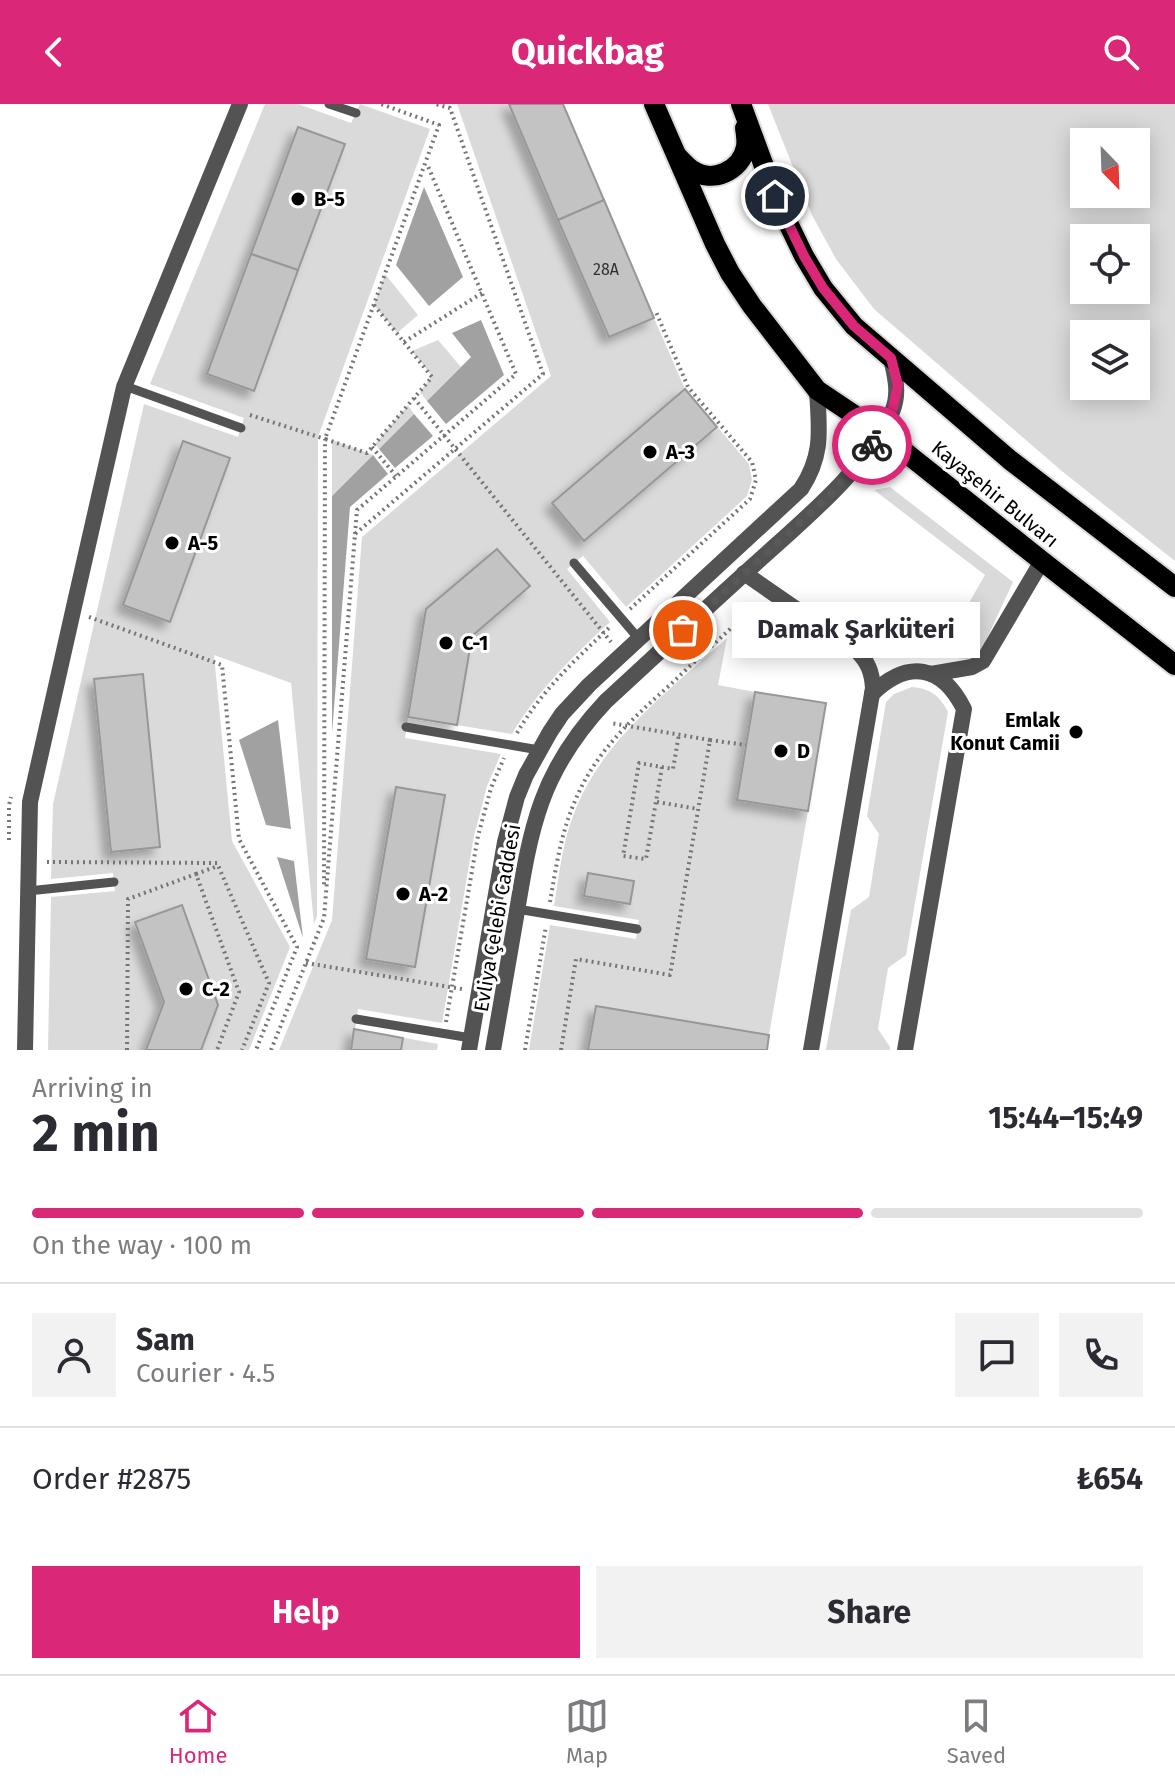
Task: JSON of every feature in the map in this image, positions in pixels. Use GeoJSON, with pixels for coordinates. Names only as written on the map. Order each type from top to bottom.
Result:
{"type":"FeatureCollection","features":[{"type":"Feature","properties":{"kind":"main road","name":"Kayaşehir Bulvarı"},"geometry":{"type":"LineString","coordinates":[[654,104],[730,273],[817,390],[881,433],[1175,665]]}},
{"type":"Feature","properties":{"kind":"main road","name":"Kayaşehir Bulvarı"},"geometry":{"type":"LineString","coordinates":[[740,104],[775,196],[810,266],[823,288],[854,326],[1010,460],[1175,587]]}},
{"type":"Feature","properties":{"kind":"main road"},"geometry":{"type":"LineString","coordinates":[[675,154],[694,172],[712,176],[735,168],[747,146],[740,104]]}},
{"type":"Feature","properties":{"kind":"street"},"geometry":{"type":"LineString","coordinates":[[25,1050],[30,802],[73,611],[125,386],[240,104]]}},
{"type":"Feature","properties":{"kind":"street","name":"Evliya Çelebi Caddesi"},"geometry":{"type":"LineString","coordinates":[[493,1050],[528,846],[539,805],[569,745],[606,701],[831,494],[881,433],[893,408],[898,385],[891,358]]}},
{"type":"Feature","properties":{"kind":"street","name":"Evliya Çelebi Caddesi"},"geometry":{"type":"LineString","coordinates":[[470,1044],[510,819],[539,750],[562,714],[589,685],[801,489],[819,448],[817,390]]}},
{"type":"Feature","properties":{"kind":"street"},"geometry":{"type":"LineString","coordinates":[[931,674],[972,667],[983,661],[1042,561]]}},
{"type":"Feature","properties":{"kind":"street"},"geometry":{"type":"LineString","coordinates":[[744,573],[857,651],[869,667],[872,678],[872,694],[811,1050]]}},
{"type":"Feature","properties":{"kind":"street"},"geometry":{"type":"LineString","coordinates":[[872,694],[885,681],[897,675],[923,672],[948,684],[964,709],[905,1050]]}},
{"type":"Feature","properties":{"kind":"lane"},"geometry":{"type":"LineString","coordinates":[[329,104],[356,113]]}},
{"type":"Feature","properties":{"kind":"lane"},"geometry":{"type":"LineString","coordinates":[[125,386],[241,428]]}},
{"type":"Feature","properties":{"kind":"lane"},"geometry":{"type":"LineString","coordinates":[[574,563],[639,639]]}},
{"type":"Feature","properties":{"kind":"lane"},"geometry":{"type":"LineString","coordinates":[[406,727],[539,750]]}},
{"type":"Feature","properties":{"kind":"lane"},"geometry":{"type":"LineString","coordinates":[[28,891],[114,882]]}},
{"type":"Feature","properties":{"kind":"lane"},"geometry":{"type":"LineString","coordinates":[[517,909],[637,929]]}},
{"type":"Feature","properties":{"kind":"lane"},"geometry":{"type":"LineString","coordinates":[[356,1019],[470,1044]]}},
{"type":"Feature","properties":{"kind":"path"},"geometry":{"type":"LineString","coordinates":[[324,918],[325,439],[439,125],[381,104]]}},
{"type":"Feature","properties":{"kind":"path"},"geometry":{"type":"LineString","coordinates":[[355,534],[543,374],[450,108],[435,104]]}},
{"type":"Feature","properties":{"kind":"path"},"geometry":{"type":"LineString","coordinates":[[271,1050],[324,918],[357,510],[516,374],[426,162]]}},
{"type":"Feature","properties":{"kind":"path"},"geometry":{"type":"LineString","coordinates":[[404,342],[482,293]]}},
{"type":"Feature","properties":{"kind":"path"},"geometry":{"type":"LineString","coordinates":[[246,414],[367,453],[432,377],[374,305]]}},
{"type":"Feature","properties":{"kind":"path"},"geometry":{"type":"LineString","coordinates":[[414,398],[622,655]]}},
{"type":"Feature","properties":{"kind":"path"},"geometry":{"type":"LineString","coordinates":[[372,447],[396,477]]}},
{"type":"Feature","properties":{"kind":"path"},"geometry":{"type":"LineString","coordinates":[[73,611],[222,665],[239,839],[297,947],[256,1050]]}},
{"type":"Feature","properties":{"kind":"path"},"geometry":{"type":"LineString","coordinates":[[525,1050],[559,852],[572,807],[596,762],[626,726],[747,613]]}},
{"type":"Feature","properties":{"kind":"path"},"geometry":{"type":"LineString","coordinates":[[589,719],[746,745]]}},
{"type":"Feature","properties":{"kind":"path"},"geometry":{"type":"LineString","coordinates":[[662,767],[646,859],[623,856],[639,763],[662,767],[673,769],[679,734]]}},
{"type":"Feature","properties":{"kind":"path"},"geometry":{"type":"LineString","coordinates":[[561,1050],[576,959],[670,975],[710,740]]}},
{"type":"Feature","properties":{"kind":"path"},"geometry":{"type":"LineString","coordinates":[[656,802],[698,809]]}},
{"type":"Feature","properties":{"kind":"path"},"geometry":{"type":"LineString","coordinates":[[28,861],[217,863],[269,983],[242,1050]]}},
{"type":"Feature","properties":{"kind":"path"},"geometry":{"type":"LineString","coordinates":[[127,1050],[128,899],[218,866]]}},
{"type":"Feature","properties":{"kind":"path"},"geometry":{"type":"LineString","coordinates":[[196,874],[239,992],[217,1050]]}},
{"type":"Feature","properties":{"kind":"path"},"geometry":{"type":"LineString","coordinates":[[673,954],[683,955]]}},
{"type":"Feature","properties":{"kind":"path"},"geometry":{"type":"LineString","coordinates":[[306,963],[479,992]]}},
{"type":"Feature","properties":{"kind":"shaded area"},"geometry":{"type":"Polygon","coordinates":[[[265,104],[298,104],[351,123],[360,104],[430,129],[318,437],[317,916],[314,924],[291,683],[214,655],[232,841],[290,947],[249,1050],[48,1050],[51,897],[115,891],[113,873],[51,879],[53,804],[144,404],[238,437],[244,418],[150,384],[265,104]]]}},
{"type":"Feature","properties":{"kind":"shaded area"},"geometry":{"type":"Polygon","coordinates":[[[457,104],[509,104],[608,337],[654,318],[685,389],[749,464],[752,480],[747,496],[626,607],[583,556],[567,569],[610,622],[557,674],[512,734],[408,717],[405,738],[501,754],[487,786],[474,836],[442,1023],[358,1009],[355,1029],[438,1044],[437,1050],[279,1050],[332,920],[362,537],[551,376],[457,104]]]}},
{"type":"Feature","properties":{"kind":"shaded area"},"geometry":{"type":"Polygon","coordinates":[[[768,104],[1175,104],[1175,561],[1063,472],[874,309],[836,259],[812,215],[768,104]]]}},
{"type":"Feature","properties":{"kind":"shaded area"},"geometry":{"type":"Polygon","coordinates":[[[424,187],[463,277],[429,306],[396,265],[424,187]]]}},
{"type":"Feature","properties":{"kind":"shaded area"},"geometry":{"type":"Polygon","coordinates":[[[385,274],[418,315],[397,333],[374,305],[385,274]]]}},
{"type":"Feature","properties":{"kind":"shaded area"},"geometry":{"type":"Polygon","coordinates":[[[481,320],[504,375],[446,424],[427,401],[471,357],[452,333],[481,320]]]}},
{"type":"Feature","properties":{"kind":"shaded area"},"geometry":{"type":"Polygon","coordinates":[[[438,340],[461,367],[427,401],[420,392],[432,376],[412,351],[438,340]]]}},
{"type":"Feature","properties":{"kind":"shaded area"},"geometry":{"type":"Polygon","coordinates":[[[408,405],[414,414],[379,449],[375,444],[408,405]]]}},
{"type":"Feature","properties":{"kind":"shaded area"},"geometry":{"type":"Polygon","coordinates":[[[414,414],[433,436],[395,468],[379,449],[414,414]]]}},
{"type":"Feature","properties":{"kind":"shaded area"},"geometry":{"type":"Polygon","coordinates":[[[332,440],[373,455],[332,496],[332,440]]]}},
{"type":"Feature","properties":{"kind":"shaded area"},"geometry":{"type":"Polygon","coordinates":[[[373,455],[388,474],[350,507],[332,733],[332,496],[373,455]]]}},
{"type":"Feature","properties":{"kind":"shaded area"},"geometry":{"type":"Polygon","coordinates":[[[890,487],[1013,582],[983,647],[970,660],[941,652],[985,575],[874,490],[890,487]]]}},
{"type":"Feature","properties":{"kind":"shaded area"},"geometry":{"type":"Polygon","coordinates":[[[727,638],[718,685],[755,692],[737,799],[808,811],[769,1035],[596,1006],[588,1050],[529,1050],[550,925],[636,939],[639,920],[554,906],[566,838],[585,789],[619,740],[639,718],[727,638]]]}},
{"type":"Feature","properties":{"kind":"shaded area"},"geometry":{"type":"Polygon","coordinates":[[[912,687],[934,694],[948,712],[906,955],[888,968],[878,1029],[890,1050],[826,1050],[851,910],[869,897],[879,834],[867,816],[886,702],[894,694],[912,687]]]}},
{"type":"Feature","properties":{"kind":"shaded area"},"geometry":{"type":"Polygon","coordinates":[[[278,720],[291,829],[266,825],[239,740],[278,720]]]}},
{"type":"Feature","properties":{"kind":"shaded area"},"geometry":{"type":"Polygon","coordinates":[[[277,857],[294,861],[303,938],[277,857]]]}},
{"type":"Feature","properties":{"kind":"building"},"geometry":{"type":"Polygon","coordinates":[[[509,104],[563,104],[604,200],[558,220],[509,104]]]}},
{"type":"Feature","properties":{"kind":"building","name":"B-5"},"geometry":{"type":"Polygon","coordinates":[[[298,127],[345,144],[298,270],[251,254],[298,127]]]}},
{"type":"Feature","properties":{"kind":"building"},"geometry":{"type":"Polygon","coordinates":[[[604,200],[654,318],[609,337],[558,220],[604,200]]]}},
{"type":"Feature","properties":{"kind":"building"},"geometry":{"type":"Polygon","coordinates":[[[251,254],[298,270],[254,391],[207,374],[251,254]]]}},
{"type":"Feature","properties":{"kind":"building","name":"A-3"},"geometry":{"type":"Polygon","coordinates":[[[685,389],[717,427],[584,541],[552,503],[685,389]]]}},
{"type":"Feature","properties":{"kind":"building","name":"A-5"},"geometry":{"type":"Polygon","coordinates":[[[183,441],[230,458],[170,622],[123,605],[183,441]]]}},
{"type":"Feature","properties":{"kind":"building","name":"C-1"},"geometry":{"type":"Polygon","coordinates":[[[497,549],[530,586],[472,636],[457,725],[408,717],[426,609],[497,549]]]}},
{"type":"Feature","properties":{"kind":"building"},"geometry":{"type":"Polygon","coordinates":[[[143,674],[160,847],[111,852],[94,679],[143,674]]]}},
{"type":"Feature","properties":{"kind":"building","name":"D"},"geometry":{"type":"Polygon","coordinates":[[[755,692],[826,703],[808,811],[737,800],[755,692]]]}},
{"type":"Feature","properties":{"kind":"building","name":"A-2"},"geometry":{"type":"Polygon","coordinates":[[[396,787],[445,795],[415,967],[366,959],[396,787]]]}},
{"type":"Feature","properties":{"kind":"building"},"geometry":{"type":"Polygon","coordinates":[[[588,873],[634,881],[630,904],[584,896],[588,873]]]}},
{"type":"Feature","properties":{"kind":"building","name":"C-2"},"geometry":{"type":"Polygon","coordinates":[[[182,905],[218,1005],[201,1050],[146,1050],[164,1002],[135,922],[182,905]]]}},
{"type":"Feature","properties":{"kind":"building"},"geometry":{"type":"Polygon","coordinates":[[[596,1006],[769,1035],[767,1050],[588,1050],[596,1006]]]}},
{"type":"Feature","properties":{"kind":"building"},"geometry":{"type":"Polygon","coordinates":[[[354,1029],[403,1038],[401,1050],[351,1050],[354,1029]]]}},
{"type":"Feature","properties":{"kind":"way so far"},"geometry":{"type":"LineString","coordinates":[[683,630],[831,494],[872,445]]}},
{"type":"Feature","properties":{"kind":"place","name":"B-5"},"geometry":{"type":"Point","coordinates":[298,199]}},
{"type":"Feature","properties":{"kind":"place","name":"A-3"},"geometry":{"type":"Point","coordinates":[650,452]}},
{"type":"Feature","properties":{"kind":"place","name":"A-5"},"geometry":{"type":"Point","coordinates":[172,543]}},
{"type":"Feature","properties":{"kind":"place","name":"Damak Şarküteri"},"geometry":{"type":"Point","coordinates":[683,630]}},
{"type":"Feature","properties":{"kind":"place","name":"C-1"},"geometry":{"type":"Point","coordinates":[446,643]}},
{"type":"Feature","properties":{"kind":"place","name":"Emlak Konut Camii"},"geometry":{"type":"Point","coordinates":[1076,732]}},
{"type":"Feature","properties":{"kind":"place","name":"D"},"geometry":{"type":"Point","coordinates":[781,751]}},
{"type":"Feature","properties":{"kind":"place","name":"A-2"},"geometry":{"type":"Point","coordinates":[403,894]}},
{"type":"Feature","properties":{"kind":"place","name":"C-2"},"geometry":{"type":"Point","coordinates":[186,989]}},
{"type":"Feature","properties":{"kind":"route"},"geometry":{"type":"LineString","coordinates":[[775,196],[823,288],[854,326],[891,358],[898,385],[893,408],[872,445]]}}]}
